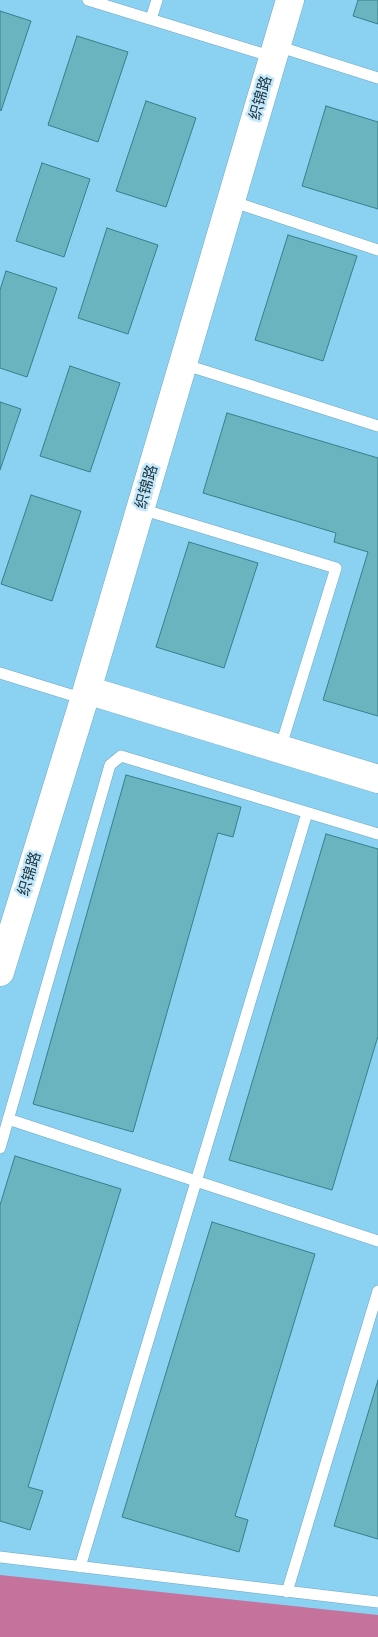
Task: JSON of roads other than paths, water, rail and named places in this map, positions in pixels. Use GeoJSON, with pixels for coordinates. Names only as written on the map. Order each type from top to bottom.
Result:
{"type":"FeatureCollection","features":[{"type":"Feature","properties":{"kind":"street","name":"织锦路"},"geometry":{"type":"LineString","coordinates":[[0,972],[86,694],[290,0]]}},
{"type":"Feature","properties":{"kind":"street"},"geometry":{"type":"LineString","coordinates":[[86,694],[378,779]]}},
{"type":"Feature","properties":{"kind":"lane"},"geometry":{"type":"LineString","coordinates":[[88,0],[151,19],[378,78]]}},
{"type":"Feature","properties":{"kind":"lane"},"geometry":{"type":"LineString","coordinates":[[151,19],[157,0]]}},
{"type":"Feature","properties":{"kind":"lane"},"geometry":{"type":"LineString","coordinates":[[231,201],[378,250]]}},
{"type":"Feature","properties":{"kind":"lane"},"geometry":{"type":"LineString","coordinates":[[183,364],[378,426]]}},
{"type":"Feature","properties":{"kind":"lane"},"geometry":{"type":"LineString","coordinates":[[140,509],[336,568],[280,749]]}},
{"type":"Feature","properties":{"kind":"lane"},"geometry":{"type":"LineString","coordinates":[[0,673],[86,694]]}},
{"type":"Feature","properties":{"kind":"lane"},"geometry":{"type":"LineString","coordinates":[[0,1148],[110,765],[121,756],[378,834]]}},
{"type":"Feature","properties":{"kind":"lane"},"geometry":{"type":"LineString","coordinates":[[80,1567],[307,813]]}},
{"type":"Feature","properties":{"kind":"lane"},"geometry":{"type":"LineString","coordinates":[[8,1119],[378,1240]]}},
{"type":"Feature","properties":{"kind":"lane"},"geometry":{"type":"LineString","coordinates":[[286,1592],[378,1292]]}},
{"type":"Feature","properties":{"kind":"lane"},"geometry":{"type":"LineString","coordinates":[[0,1557],[378,1602]]}}]}
